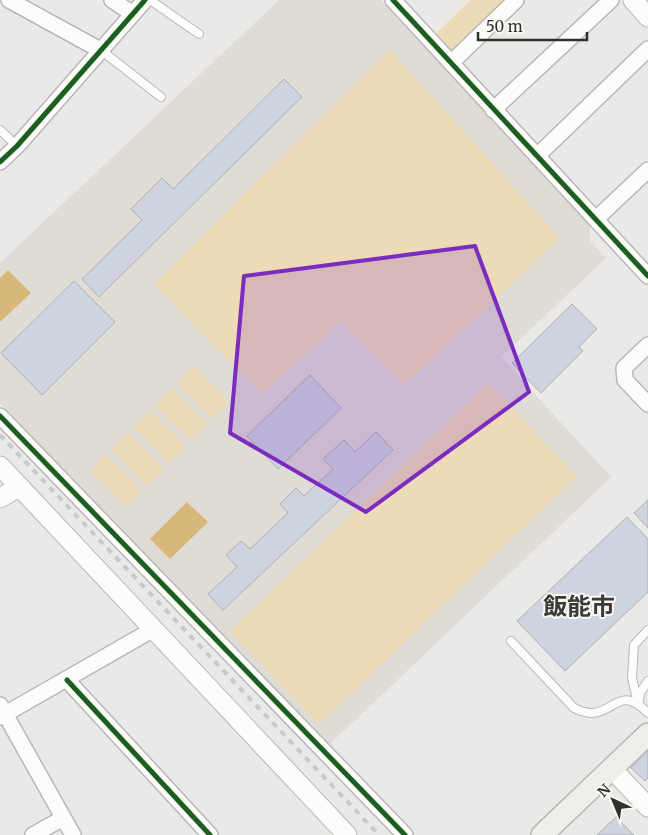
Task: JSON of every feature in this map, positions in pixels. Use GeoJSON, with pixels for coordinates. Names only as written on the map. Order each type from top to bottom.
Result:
{"type":"FeatureCollection","features":[{"type":"Feature","properties":{"kind":"main road"},"geometry":{"type":"LineString","coordinates":[[542,835],[648,734]]}},
{"type":"Feature","properties":{"kind":"street"},"geometry":{"type":"LineString","coordinates":[[9,0],[102,51]]}},
{"type":"Feature","properties":{"kind":"street"},"geometry":{"type":"LineString","coordinates":[[112,0],[133,14]]}},
{"type":"Feature","properties":{"kind":"street"},"geometry":{"type":"LineString","coordinates":[[0,162],[17,146],[145,0]]}},
{"type":"Feature","properties":{"kind":"street"},"geometry":{"type":"LineString","coordinates":[[393,0],[648,276]]}},
{"type":"Feature","properties":{"kind":"street"},"geometry":{"type":"LineString","coordinates":[[451,63],[516,0]]}},
{"type":"Feature","properties":{"kind":"street"},"geometry":{"type":"LineString","coordinates":[[494,110],[611,0]]}},
{"type":"Feature","properties":{"kind":"street"},"geometry":{"type":"LineString","coordinates":[[633,0],[648,17]]}},
{"type":"Feature","properties":{"kind":"street"},"geometry":{"type":"LineString","coordinates":[[537,156],[648,49]]}},
{"type":"Feature","properties":{"kind":"street"},"geometry":{"type":"LineString","coordinates":[[596,219],[648,170]]}},
{"type":"Feature","properties":{"kind":"street"},"geometry":{"type":"LineString","coordinates":[[648,344],[624,368],[625,380],[648,404]]}},
{"type":"Feature","properties":{"kind":"street"},"geometry":{"type":"LineString","coordinates":[[0,416],[405,835]]}},
{"type":"Feature","properties":{"kind":"street"},"geometry":{"type":"LineString","coordinates":[[0,466],[152,630],[347,835]]}},
{"type":"Feature","properties":{"kind":"street"},"geometry":{"type":"LineString","coordinates":[[0,498],[19,487]]}},
{"type":"Feature","properties":{"kind":"street"},"geometry":{"type":"LineString","coordinates":[[73,835],[2,712],[67,680],[152,630]]}},
{"type":"Feature","properties":{"kind":"street"},"geometry":{"type":"LineString","coordinates":[[67,680],[210,835]]}},
{"type":"Feature","properties":{"kind":"street"},"geometry":{"type":"LineString","coordinates":[[612,768],[648,807]]}},
{"type":"Feature","properties":{"kind":"street"},"geometry":{"type":"LineString","coordinates":[[32,835],[64,818]]}},
{"type":"Feature","properties":{"kind":"lane"},"geometry":{"type":"LineString","coordinates":[[150,0],[199,34]]}},
{"type":"Feature","properties":{"kind":"lane"},"geometry":{"type":"LineString","coordinates":[[102,51],[161,97]]}},
{"type":"Feature","properties":{"kind":"lane"},"geometry":{"type":"LineString","coordinates":[[0,130],[17,146]]}},
{"type":"Feature","properties":{"kind":"lane"},"geometry":{"type":"LineString","coordinates":[[638,703],[632,678],[634,644],[647,629]]}},
{"type":"Feature","properties":{"kind":"lane"},"geometry":{"type":"LineString","coordinates":[[512,641],[574,708],[583,713],[595,714],[608,709],[619,700],[628,699],[638,703],[648,713]]}},
{"type":"Feature","properties":{"kind":"lane"},"geometry":{"type":"LineString","coordinates":[[638,703],[640,693],[648,681]]}},
{"type":"Feature","properties":{"kind":"highlighted area"},"geometry":{"type":"Polygon","coordinates":[[[475,246],[529,392],[366,512],[230,433],[244,276],[475,246]]]}},
{"type":"Feature","properties":{"kind":"shaded area"},"geometry":{"type":"Polygon","coordinates":[[[279,0],[381,0],[590,226],[590,241],[606,258],[501,357],[611,477],[328,746],[0,403],[0,263],[279,0]]]}},
{"type":"Feature","properties":{"kind":"shaded area"},"geometry":{"type":"Polygon","coordinates":[[[471,0],[507,0],[452,52],[435,34],[471,0]]]}},
{"type":"Feature","properties":{"kind":"shaded area"},"geometry":{"type":"Polygon","coordinates":[[[390,50],[560,238],[405,385],[341,321],[262,394],[154,284],[390,50]]]}},
{"type":"Feature","properties":{"kind":"shaded area"},"geometry":{"type":"Polygon","coordinates":[[[8,270],[31,293],[0,322],[0,278],[8,270]]]}},
{"type":"Feature","properties":{"kind":"shaded area"},"geometry":{"type":"Polygon","coordinates":[[[194,366],[229,402],[213,419],[177,383],[194,366]]]}},
{"type":"Feature","properties":{"kind":"shaded area"},"geometry":{"type":"Polygon","coordinates":[[[488,383],[577,476],[319,724],[230,631],[488,383]]]}},
{"type":"Feature","properties":{"kind":"shaded area"},"geometry":{"type":"Polygon","coordinates":[[[172,388],[207,424],[191,441],[155,405],[172,388]]]}},
{"type":"Feature","properties":{"kind":"shaded area"},"geometry":{"type":"Polygon","coordinates":[[[150,411],[186,446],[169,463],[133,427],[150,411]]]}},
{"type":"Feature","properties":{"kind":"shaded area"},"geometry":{"type":"Polygon","coordinates":[[[128,433],[164,469],[147,486],[111,449],[128,433]]]}},
{"type":"Feature","properties":{"kind":"shaded area"},"geometry":{"type":"Polygon","coordinates":[[[106,455],[142,490],[126,507],[90,471],[106,455]]]}},
{"type":"Feature","properties":{"kind":"shaded area"},"geometry":{"type":"Polygon","coordinates":[[[187,502],[208,522],[170,559],[150,539],[187,502]]]}},
{"type":"Feature","properties":{"kind":"building"},"geometry":{"type":"Polygon","coordinates":[[[284,79],[302,97],[99,297],[82,279],[142,220],[131,209],[162,178],[173,189],[284,79]]]}},
{"type":"Feature","properties":{"kind":"building"},"geometry":{"type":"Polygon","coordinates":[[[74,281],[115,322],[42,395],[1,353],[74,281]]]}},
{"type":"Feature","properties":{"kind":"building"},"geometry":{"type":"Polygon","coordinates":[[[572,304],[597,329],[579,347],[583,351],[541,393],[512,363],[572,304]]]}},
{"type":"Feature","properties":{"kind":"building"},"geometry":{"type":"Polygon","coordinates":[[[310,375],[341,408],[278,469],[247,436],[310,375]]]}},
{"type":"Feature","properties":{"kind":"building"},"geometry":{"type":"Polygon","coordinates":[[[376,432],[393,450],[223,610],[208,594],[237,567],[226,555],[241,541],[250,549],[288,513],[280,504],[296,488],[304,496],[333,469],[323,459],[344,440],[355,452],[376,432]]]}},
{"type":"Feature","properties":{"kind":"building"},"geometry":{"type":"Polygon","coordinates":[[[648,500],[648,528],[634,513],[648,500]]]}},
{"type":"Feature","properties":{"kind":"building"},"geometry":{"type":"Polygon","coordinates":[[[627,517],[648,539],[648,592],[565,671],[517,621],[627,517]]]}},
{"type":"Feature","properties":{"kind":"building"},"geometry":{"type":"Polygon","coordinates":[[[648,750],[648,778],[645,781],[631,768],[648,750]]]}},
{"type":"Feature","properties":{"kind":"building"},"geometry":{"type":"Polygon","coordinates":[[[616,817],[634,835],[597,835],[616,817]]]}},
{"type":"Feature","properties":{"kind":"railway"},"geometry":{"type":"LineString","coordinates":[[0,435],[379,835]]}},
{"type":"Feature","properties":{"kind":"cycle path"},"geometry":{"type":"LineString","coordinates":[[0,162],[17,146],[145,0]]}},
{"type":"Feature","properties":{"kind":"cycle path"},"geometry":{"type":"LineString","coordinates":[[393,0],[648,276]]}},
{"type":"Feature","properties":{"kind":"cycle path"},"geometry":{"type":"LineString","coordinates":[[0,416],[405,835]]}},
{"type":"Feature","properties":{"kind":"cycle path"},"geometry":{"type":"LineString","coordinates":[[67,680],[210,835]]}},
{"type":"Feature","properties":{"kind":"district","name":"飯能市"},"geometry":{"type":"Point","coordinates":[579,607]}}]}
